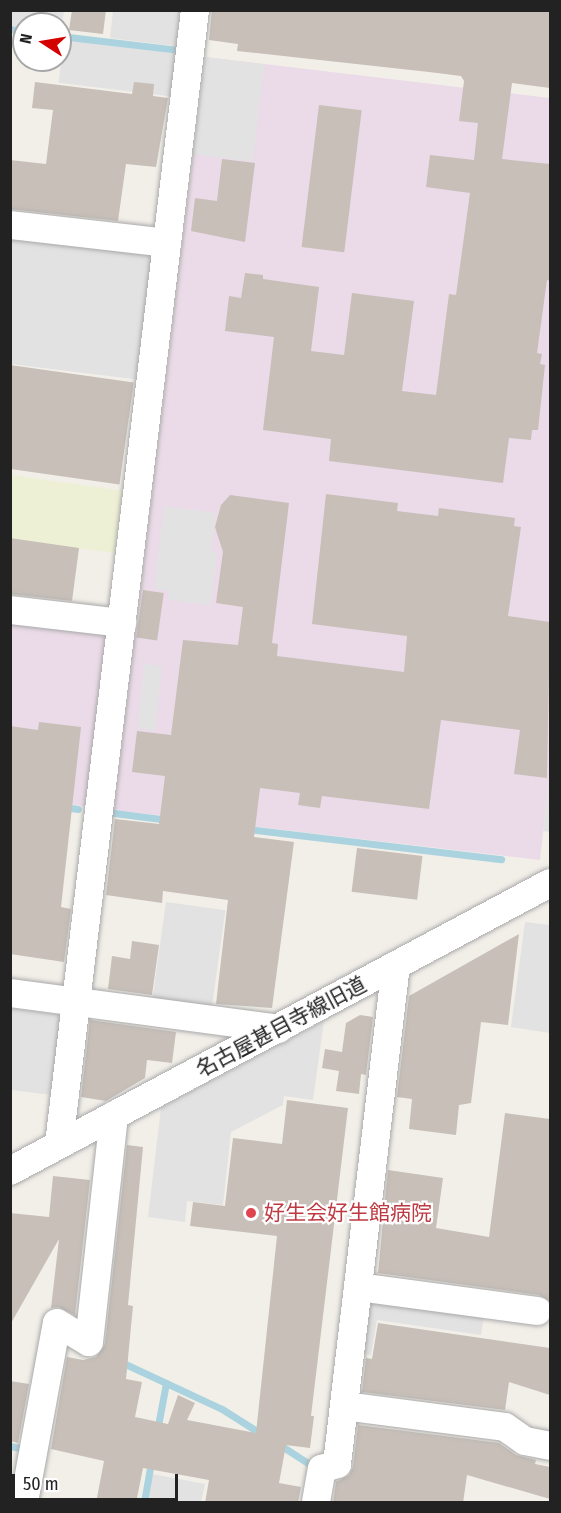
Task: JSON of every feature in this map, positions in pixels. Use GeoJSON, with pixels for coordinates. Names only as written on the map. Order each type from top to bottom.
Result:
{"type":"FeatureCollection","features":[{"type":"Feature","properties":{"kind":"street"},"geometry":{"type":"LineString","coordinates":[[59,1144],[195,10]]}},
{"type":"Feature","properties":{"kind":"street"},"geometry":{"type":"LineString","coordinates":[[10,225],[167,243]]}},
{"type":"Feature","properties":{"kind":"street"},"geometry":{"type":"LineString","coordinates":[[10,610],[122,623]]}},
{"type":"Feature","properties":{"kind":"street","name":"名古屋甚目寺線旧道"},"geometry":{"type":"LineString","coordinates":[[10,1171],[550,883]]}},
{"type":"Feature","properties":{"kind":"street"},"geometry":{"type":"LineString","coordinates":[[316,1503],[322,1469],[337,1464],[396,965]]}},
{"type":"Feature","properties":{"kind":"street"},"geometry":{"type":"LineString","coordinates":[[10,993],[279,1029]]}},
{"type":"Feature","properties":{"kind":"street"},"geometry":{"type":"LineString","coordinates":[[24,1503],[57,1323],[89,1342],[114,1115]]}},
{"type":"Feature","properties":{"kind":"street"},"geometry":{"type":"LineString","coordinates":[[358,1287],[537,1311]]}},
{"type":"Feature","properties":{"kind":"street"},"geometry":{"type":"LineString","coordinates":[[344,1406],[505,1427],[525,1441],[550,1446]]}},
{"type":"Feature","properties":{"kind":"shaded area"},"geometry":{"type":"Polygon","coordinates":[[[11,10],[64,11],[12,12],[11,26],[11,10]]]}},
{"type":"Feature","properties":{"kind":"shaded area"},"geometry":{"type":"Polygon","coordinates":[[[113,11],[186,11],[182,47],[110,38],[113,11]]]}},
{"type":"Feature","properties":{"kind":"shaded area"},"geometry":{"type":"Polygon","coordinates":[[[72,40],[179,53],[174,97],[59,83],[60,72],[72,72],[72,40]]]}},
{"type":"Feature","properties":{"kind":"shaded area"},"geometry":{"type":"Polygon","coordinates":[[[205,57],[550,98],[550,769],[540,860],[114,810],[205,57]]]}},
{"type":"Feature","properties":{"kind":"shaded area"},"geometry":{"type":"Polygon","coordinates":[[[205,57],[265,64],[253,162],[193,154],[205,57]]]}},
{"type":"Feature","properties":{"kind":"shaded area"},"geometry":{"type":"Polygon","coordinates":[[[11,230],[158,248],[142,380],[10,364],[11,230]]]}},
{"type":"Feature","properties":{"kind":"shaded area"},"geometry":{"type":"Polygon","coordinates":[[[164,506],[216,513],[211,552],[217,553],[211,605],[168,600],[169,591],[154,589],[164,506]]]}},
{"type":"Feature","properties":{"kind":"shaded area"},"geometry":{"type":"Polygon","coordinates":[[[11,617],[112,629],[91,807],[11,797],[11,617]]]}},
{"type":"Feature","properties":{"kind":"shaded area"},"geometry":{"type":"Polygon","coordinates":[[[144,664],[162,666],[155,731],[137,729],[144,664]]]}},
{"type":"Feature","properties":{"kind":"shaded area"},"geometry":{"type":"Polygon","coordinates":[[[550,769],[550,832],[543,831],[550,769]]]}},
{"type":"Feature","properties":{"kind":"shaded area"},"geometry":{"type":"Polygon","coordinates":[[[166,902],[225,910],[211,1013],[152,1005],[166,902]]]}},
{"type":"Feature","properties":{"kind":"shaded area"},"geometry":{"type":"Polygon","coordinates":[[[525,922],[550,925],[550,1033],[511,1027],[525,922]]]}},
{"type":"Feature","properties":{"kind":"shaded area"},"geometry":{"type":"Polygon","coordinates":[[[11,1008],[62,1015],[51,1095],[11,1090],[11,1008]]]}},
{"type":"Feature","properties":{"kind":"shaded area"},"geometry":{"type":"Polygon","coordinates":[[[324,1021],[313,1100],[284,1096],[283,1105],[231,1132],[223,1205],[187,1201],[185,1222],[148,1217],[161,1108],[324,1021]]]}},
{"type":"Feature","properties":{"kind":"shaded area"},"geometry":{"type":"Polygon","coordinates":[[[364,1292],[485,1309],[481,1335],[377,1320],[371,1355],[355,1353],[364,1292]]]}},
{"type":"Feature","properties":{"kind":"shaded area"},"geometry":{"type":"Polygon","coordinates":[[[152,1474],[205,1484],[201,1502],[147,1502],[152,1474]]]}},
{"type":"Feature","properties":{"kind":"green space"},"geometry":{"type":"Polygon","coordinates":[[[11,475],[128,491],[119,554],[10,538],[11,475]]]}},
{"type":"Feature","properties":{"kind":"building"},"geometry":{"type":"Polygon","coordinates":[[[72,10],[106,10],[103,34],[72,30],[72,10]]]}},
{"type":"Feature","properties":{"kind":"building"},"geometry":{"type":"Polygon","coordinates":[[[212,10],[550,10],[550,88],[512,83],[502,159],[550,164],[550,281],[547,280],[537,353],[542,354],[540,364],[545,365],[538,430],[532,430],[531,440],[509,438],[503,483],[329,461],[331,439],[263,430],[274,337],[225,331],[229,296],[241,298],[245,273],[263,275],[263,279],[319,287],[311,351],[344,355],[352,293],[414,301],[402,391],[436,395],[449,294],[456,295],[470,193],[426,187],[430,155],[474,160],[478,123],[459,121],[464,81],[461,76],[237,51],[238,44],[209,40],[212,10]]]}},
{"type":"Feature","properties":{"kind":"building"},"geometry":{"type":"Polygon","coordinates":[[[35,82],[132,94],[134,82],[154,84],[153,96],[168,98],[156,167],[126,164],[118,221],[10,209],[10,160],[46,164],[53,110],[32,108],[35,82]]]}},
{"type":"Feature","properties":{"kind":"building"},"geometry":{"type":"Polygon","coordinates":[[[319,105],[362,110],[344,252],[302,247],[319,105]]]}},
{"type":"Feature","properties":{"kind":"building"},"geometry":{"type":"Polygon","coordinates":[[[222,159],[255,163],[245,242],[191,231],[195,198],[217,201],[222,159]]]}},
{"type":"Feature","properties":{"kind":"building"},"geometry":{"type":"Polygon","coordinates":[[[10,365],[134,382],[119,484],[10,469],[10,365]]]}},
{"type":"Feature","properties":{"kind":"building"},"geometry":{"type":"Polygon","coordinates":[[[326,494],[398,503],[397,511],[438,516],[439,508],[515,518],[514,526],[521,527],[508,616],[550,622],[547,778],[514,774],[520,730],[441,720],[429,809],[322,796],[320,808],[298,805],[300,793],[260,788],[254,837],[294,842],[272,1008],[216,1004],[228,900],[163,891],[162,903],[106,895],[115,819],[159,824],[165,776],[132,772],[137,731],[171,735],[183,640],[238,645],[243,607],[216,603],[223,552],[215,527],[221,505],[230,495],[289,503],[272,643],[278,644],[277,656],[404,672],[407,636],[312,624],[326,494]]]}},
{"type":"Feature","properties":{"kind":"building"},"geometry":{"type":"Polygon","coordinates":[[[10,538],[79,548],[72,601],[10,594],[10,538]]]}},
{"type":"Feature","properties":{"kind":"building"},"geometry":{"type":"Polygon","coordinates":[[[143,590],[164,593],[157,640],[136,638],[143,590]]]}},
{"type":"Feature","properties":{"kind":"building"},"geometry":{"type":"Polygon","coordinates":[[[39,722],[81,727],[61,907],[71,909],[64,962],[10,954],[10,726],[38,730],[39,722]]]}},
{"type":"Feature","properties":{"kind":"building"},"geometry":{"type":"Polygon","coordinates":[[[357,848],[423,856],[417,900],[352,892],[357,848]]]}},
{"type":"Feature","properties":{"kind":"building"},"geometry":{"type":"Polygon","coordinates":[[[519,934],[508,1025],[481,1022],[471,1103],[459,1105],[456,1135],[409,1129],[412,1099],[397,1097],[409,996],[519,934]]]}},
{"type":"Feature","properties":{"kind":"building"},"geometry":{"type":"Polygon","coordinates":[[[132,941],[159,945],[152,995],[108,989],[112,956],[130,959],[132,941]]]}},
{"type":"Feature","properties":{"kind":"building"},"geometry":{"type":"Polygon","coordinates":[[[360,1015],[373,1017],[366,1075],[361,1074],[359,1094],[336,1091],[339,1071],[322,1068],[325,1049],[342,1052],[346,1023],[360,1015]]]}},
{"type":"Feature","properties":{"kind":"building"},"geometry":{"type":"Polygon","coordinates":[[[90,1020],[176,1032],[172,1063],[147,1060],[145,1078],[106,1101],[81,1097],[90,1020]]]}},
{"type":"Feature","properties":{"kind":"building"},"geometry":{"type":"Polygon","coordinates":[[[287,1100],[348,1108],[311,1416],[314,1416],[310,1448],[286,1445],[279,1483],[301,1487],[298,1503],[205,1503],[209,1480],[143,1468],[136,1503],[96,1503],[104,1461],[51,1449],[67,1357],[83,1360],[96,1357],[105,1344],[127,1145],[143,1147],[128,1305],[133,1306],[126,1379],[142,1382],[135,1417],[168,1424],[178,1395],[195,1403],[187,1420],[256,1433],[277,1236],[190,1226],[193,1202],[225,1206],[233,1138],[282,1144],[287,1100]]]}},
{"type":"Feature","properties":{"kind":"building"},"geometry":{"type":"Polygon","coordinates":[[[505,1113],[550,1119],[550,1302],[539,1295],[378,1273],[388,1170],[443,1178],[436,1228],[489,1237],[505,1113]]]}},
{"type":"Feature","properties":{"kind":"building"},"geometry":{"type":"Polygon","coordinates":[[[53,1176],[90,1180],[75,1315],[58,1307],[51,1308],[59,1239],[10,1325],[10,1213],[49,1217],[53,1176]]]}},
{"type":"Feature","properties":{"kind":"building"},"geometry":{"type":"Polygon","coordinates":[[[378,1323],[550,1348],[550,1395],[509,1382],[505,1410],[362,1392],[366,1358],[372,1359],[378,1323]]]}},
{"type":"Feature","properties":{"kind":"building"},"geometry":{"type":"Polygon","coordinates":[[[10,1381],[29,1384],[18,1443],[10,1441],[10,1381]]]}},
{"type":"Feature","properties":{"kind":"building"},"geometry":{"type":"Polygon","coordinates":[[[358,1425],[499,1443],[516,1455],[536,1460],[535,1464],[550,1467],[550,1499],[467,1475],[463,1503],[333,1503],[336,1482],[349,1475],[353,1467],[358,1425]]]}},
{"type":"Feature","properties":{"kind":"waterway"},"geometry":{"type":"LineString","coordinates":[[72,37],[180,50]]}},
{"type":"Feature","properties":{"kind":"waterway"},"geometry":{"type":"LineString","coordinates":[[64,807],[78,809]]}},
{"type":"Feature","properties":{"kind":"waterway"},"geometry":{"type":"LineString","coordinates":[[114,813],[169,820]]}},
{"type":"Feature","properties":{"kind":"waterway"},"geometry":{"type":"LineString","coordinates":[[248,829],[501,859]]}},
{"type":"Feature","properties":{"kind":"waterway"},"geometry":{"type":"LineString","coordinates":[[121,1362],[222,1409],[263,1435]]}},
{"type":"Feature","properties":{"kind":"waterway"},"geometry":{"type":"LineString","coordinates":[[157,1431],[166,1383]]}},
{"type":"Feature","properties":{"kind":"waterway"},"geometry":{"type":"LineString","coordinates":[[280,1445],[311,1465]]}},
{"type":"Feature","properties":{"kind":"waterway"},"geometry":{"type":"LineString","coordinates":[[10,1446],[26,1449]]}},
{"type":"Feature","properties":{"kind":"waterway"},"geometry":{"type":"LineString","coordinates":[[144,1502],[151,1463]]}},
{"type":"Feature","properties":{"kind":"place","name":"好生会好生館病院"},"geometry":{"type":"Point","coordinates":[251,1213]}}]}
